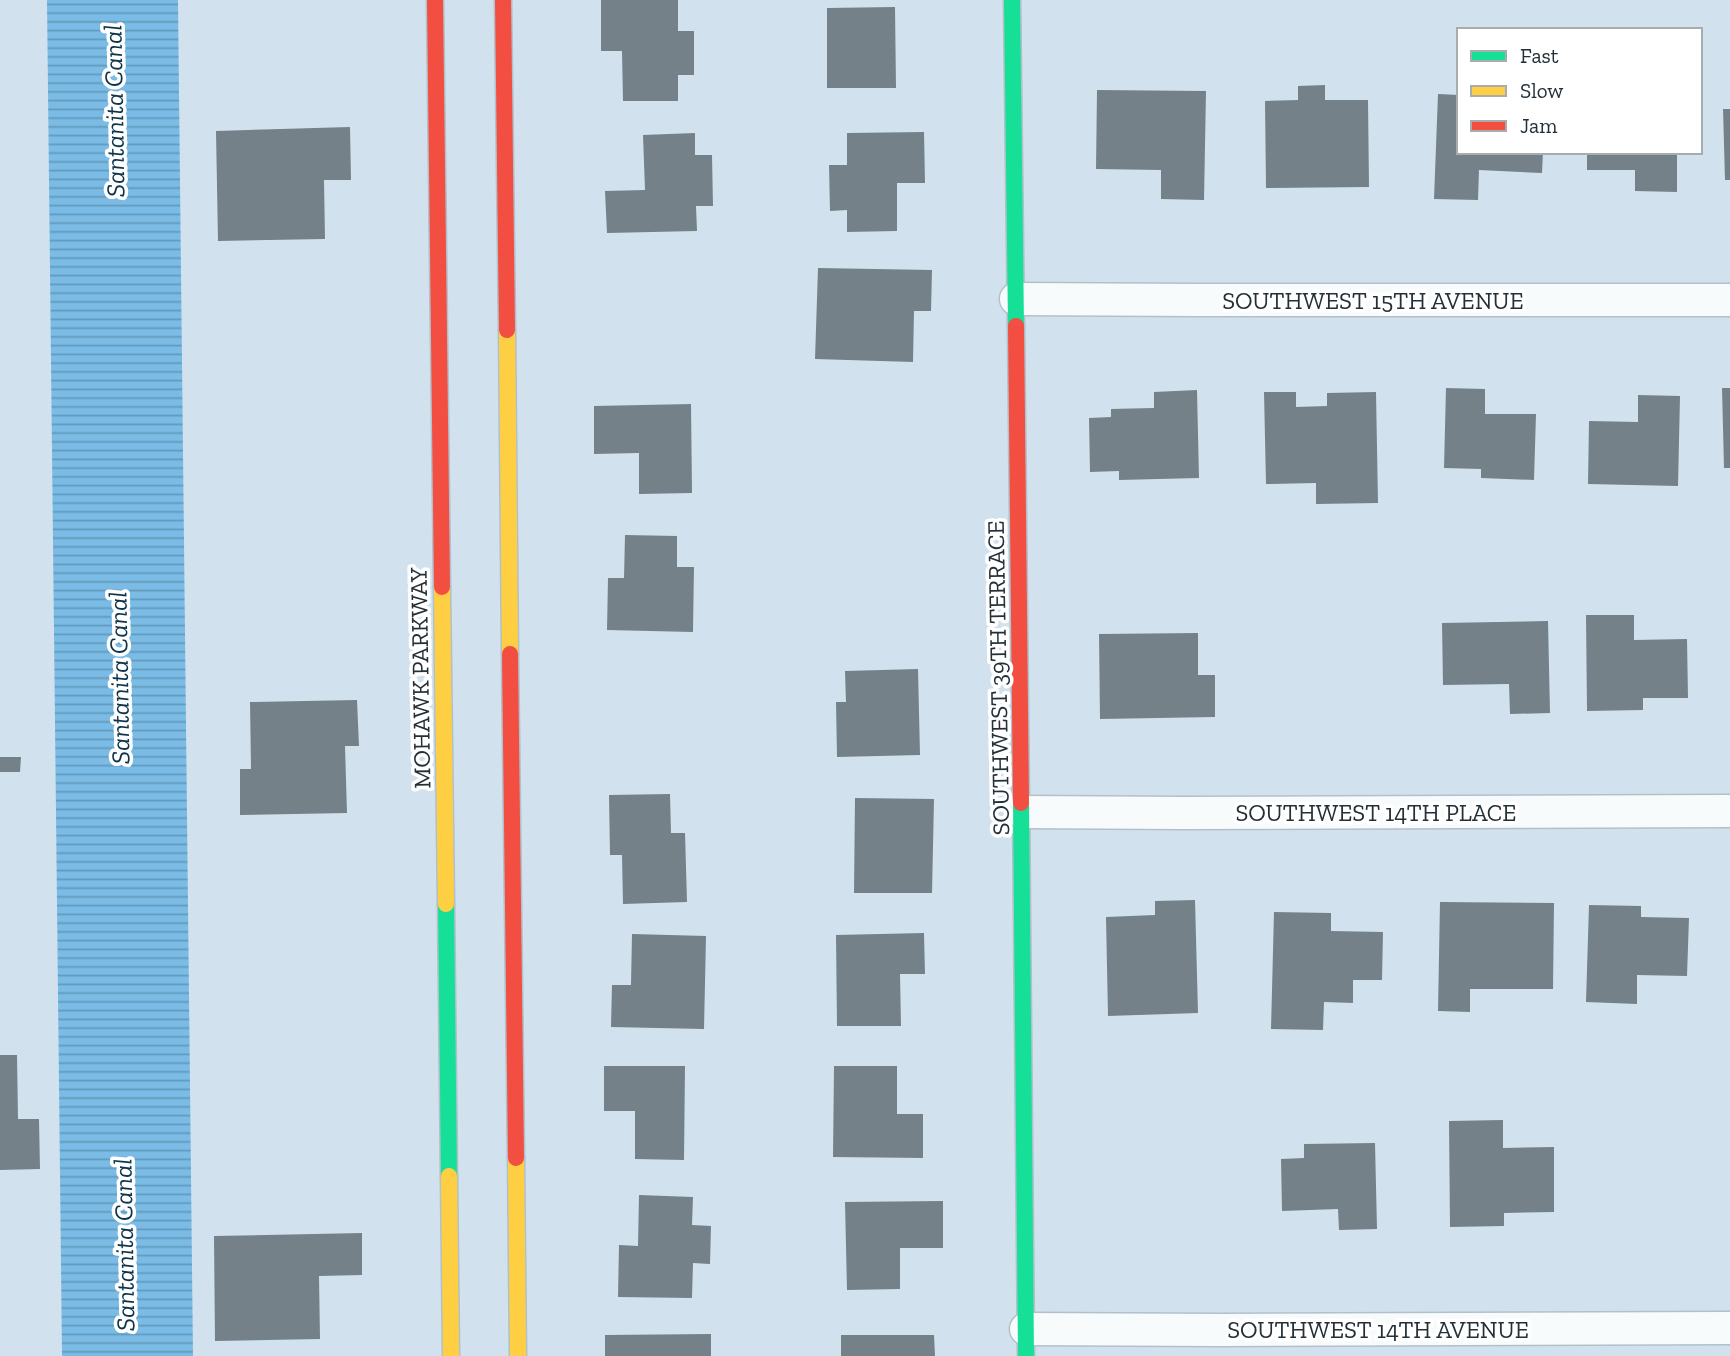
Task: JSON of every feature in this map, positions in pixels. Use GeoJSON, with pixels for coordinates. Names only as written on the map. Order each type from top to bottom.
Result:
{"type":"FeatureCollection","features":[{"type":"Feature","properties":{"kind":"street","name":"MOHAWK PARKWAY"},"geometry":{"type":"LineString","coordinates":[[435,0],[451,1356]]}},
{"type":"Feature","properties":{"kind":"street"},"geometry":{"type":"LineString","coordinates":[[503,0],[518,1356]]}},
{"type":"Feature","properties":{"kind":"street","name":"SOUTHWEST 39TH TERRACE"},"geometry":{"type":"LineString","coordinates":[[1012,0],[1026,1342]]}},
{"type":"Feature","properties":{"kind":"street","name":"SOUTHWEST 15TH AVENUE"},"geometry":{"type":"LineString","coordinates":[[1016,299],[1730,300]]}},
{"type":"Feature","properties":{"kind":"street","name":"SOUTHWEST 14TH PLACE"},"geometry":{"type":"LineString","coordinates":[[1022,812],[1730,811]]}},
{"type":"Feature","properties":{"kind":"street","name":"SOUTHWEST 14TH AVENUE"},"geometry":{"type":"LineString","coordinates":[[1026,1342],[1234,1330],[1730,1328]]}},
{"type":"Feature","properties":{"kind":"water","name":"Santanita Canal"},"geometry":{"type":"Polygon","coordinates":[[[47,0],[178,0],[193,1356],[62,1356],[47,0]]]}},
{"type":"Feature","properties":{"kind":"building"},"geometry":{"type":"Polygon","coordinates":[[[601,0],[678,0],[678,31],[694,31],[694,75],[678,75],[678,101],[623,101],[622,51],[601,51],[601,0]]]}},
{"type":"Feature","properties":{"kind":"building"},"geometry":{"type":"Polygon","coordinates":[[[895,7],[896,88],[827,88],[827,8],[895,7]]]}},
{"type":"Feature","properties":{"kind":"building"},"geometry":{"type":"Polygon","coordinates":[[[1325,85],[1325,100],[1368,100],[1369,187],[1266,188],[1265,101],[1298,100],[1298,86],[1325,85]]]}},
{"type":"Feature","properties":{"kind":"building"},"geometry":{"type":"Polygon","coordinates":[[[1097,90],[1206,91],[1204,200],[1161,199],[1161,170],[1096,169],[1097,90]]]}},
{"type":"Feature","properties":{"kind":"building"},"geometry":{"type":"Polygon","coordinates":[[[1438,94],[1457,95],[1457,154],[1543,154],[1542,173],[1479,170],[1478,200],[1434,199],[1438,94]]]}},
{"type":"Feature","properties":{"kind":"building"},"geometry":{"type":"Polygon","coordinates":[[[1723,109],[1730,109],[1730,180],[1725,180],[1723,109]]]}},
{"type":"Feature","properties":{"kind":"building"},"geometry":{"type":"Polygon","coordinates":[[[350,127],[351,180],[324,180],[325,239],[218,241],[216,131],[350,127]]]}},
{"type":"Feature","properties":{"kind":"building"},"geometry":{"type":"Polygon","coordinates":[[[924,132],[925,183],[897,183],[897,231],[847,232],[847,210],[830,211],[829,165],[847,165],[847,133],[924,132]]]}},
{"type":"Feature","properties":{"kind":"building"},"geometry":{"type":"Polygon","coordinates":[[[695,133],[695,155],[712,155],[713,206],[696,206],[697,231],[607,233],[605,191],[645,190],[643,135],[695,133]]]}},
{"type":"Feature","properties":{"kind":"building"},"geometry":{"type":"Polygon","coordinates":[[[1587,154],[1677,154],[1677,192],[1635,191],[1635,170],[1587,170],[1587,154]]]}},
{"type":"Feature","properties":{"kind":"building"},"geometry":{"type":"Polygon","coordinates":[[[818,268],[932,270],[931,311],[914,311],[913,362],[815,359],[818,268]]]}},
{"type":"Feature","properties":{"kind":"building"},"geometry":{"type":"Polygon","coordinates":[[[1446,388],[1485,389],[1485,414],[1536,414],[1534,480],[1481,478],[1481,469],[1444,468],[1446,388]]]}},
{"type":"Feature","properties":{"kind":"building"},"geometry":{"type":"Polygon","coordinates":[[[1722,388],[1730,388],[1730,468],[1724,468],[1722,388]]]}},
{"type":"Feature","properties":{"kind":"building"},"geometry":{"type":"Polygon","coordinates":[[[1197,390],[1199,478],[1119,480],[1119,471],[1090,472],[1089,418],[1111,417],[1111,409],[1154,408],[1154,392],[1197,390]]]}},
{"type":"Feature","properties":{"kind":"building"},"geometry":{"type":"Polygon","coordinates":[[[1264,392],[1296,392],[1296,407],[1327,406],[1327,393],[1376,392],[1378,503],[1316,504],[1316,483],[1266,484],[1264,392]]]}},
{"type":"Feature","properties":{"kind":"building"},"geometry":{"type":"Polygon","coordinates":[[[1638,395],[1680,396],[1678,486],[1588,484],[1589,421],[1638,422],[1638,395]]]}},
{"type":"Feature","properties":{"kind":"building"},"geometry":{"type":"Polygon","coordinates":[[[691,404],[692,493],[639,494],[639,453],[594,454],[594,406],[691,404]]]}},
{"type":"Feature","properties":{"kind":"building"},"geometry":{"type":"Polygon","coordinates":[[[625,535],[677,536],[677,567],[694,567],[693,632],[607,630],[608,578],[624,578],[625,535]]]}},
{"type":"Feature","properties":{"kind":"building"},"geometry":{"type":"Polygon","coordinates":[[[1586,615],[1634,615],[1634,640],[1687,639],[1688,698],[1643,698],[1643,710],[1587,711],[1586,615]]]}},
{"type":"Feature","properties":{"kind":"building"},"geometry":{"type":"Polygon","coordinates":[[[1548,621],[1550,713],[1510,714],[1509,684],[1443,685],[1442,623],[1548,621]]]}},
{"type":"Feature","properties":{"kind":"building"},"geometry":{"type":"Polygon","coordinates":[[[1198,633],[1198,675],[1215,675],[1215,717],[1100,719],[1099,634],[1198,633]]]}},
{"type":"Feature","properties":{"kind":"building"},"geometry":{"type":"Polygon","coordinates":[[[918,669],[920,755],[837,757],[836,702],[846,702],[845,671],[918,669]]]}},
{"type":"Feature","properties":{"kind":"building"},"geometry":{"type":"Polygon","coordinates":[[[357,700],[359,746],[345,746],[347,813],[240,815],[240,769],[251,769],[250,702],[357,700]]]}},
{"type":"Feature","properties":{"kind":"building"},"geometry":{"type":"Polygon","coordinates":[[[0,757],[21,757],[20,772],[0,772],[0,757]]]}},
{"type":"Feature","properties":{"kind":"building"},"geometry":{"type":"Polygon","coordinates":[[[670,794],[671,833],[685,833],[687,902],[623,904],[622,855],[610,855],[609,795],[670,794]]]}},
{"type":"Feature","properties":{"kind":"building"},"geometry":{"type":"Polygon","coordinates":[[[855,798],[934,799],[932,893],[854,893],[855,798]]]}},
{"type":"Feature","properties":{"kind":"building"},"geometry":{"type":"Polygon","coordinates":[[[1195,900],[1198,1013],[1108,1016],[1106,917],[1155,915],[1155,901],[1195,900]]]}},
{"type":"Feature","properties":{"kind":"building"},"geometry":{"type":"Polygon","coordinates":[[[1440,902],[1554,903],[1553,989],[1470,989],[1470,1012],[1438,1011],[1440,902]]]}},
{"type":"Feature","properties":{"kind":"building"},"geometry":{"type":"Polygon","coordinates":[[[1589,905],[1641,906],[1641,917],[1689,918],[1687,976],[1637,975],[1637,1004],[1586,1002],[1589,905]]]}},
{"type":"Feature","properties":{"kind":"building"},"geometry":{"type":"Polygon","coordinates":[[[1274,912],[1331,913],[1331,931],[1383,932],[1382,980],[1353,980],[1353,1003],[1324,1002],[1323,1030],[1271,1029],[1274,912]]]}},
{"type":"Feature","properties":{"kind":"building"},"geometry":{"type":"Polygon","coordinates":[[[924,933],[925,974],[900,974],[901,1026],[837,1026],[836,935],[924,933]]]}},
{"type":"Feature","properties":{"kind":"building"},"geometry":{"type":"Polygon","coordinates":[[[632,934],[706,936],[704,1029],[611,1027],[612,985],[631,985],[632,934]]]}},
{"type":"Feature","properties":{"kind":"building"},"geometry":{"type":"Polygon","coordinates":[[[0,1055],[17,1055],[18,1119],[39,1119],[40,1169],[0,1170],[0,1055]]]}},
{"type":"Feature","properties":{"kind":"building"},"geometry":{"type":"Polygon","coordinates":[[[604,1066],[685,1066],[684,1160],[635,1159],[635,1111],[604,1111],[604,1066]]]}},
{"type":"Feature","properties":{"kind":"building"},"geometry":{"type":"Polygon","coordinates":[[[834,1066],[897,1066],[897,1114],[923,1114],[923,1158],[833,1157],[834,1066]]]}},
{"type":"Feature","properties":{"kind":"building"},"geometry":{"type":"Polygon","coordinates":[[[1503,1120],[1503,1148],[1554,1147],[1554,1212],[1504,1213],[1504,1226],[1450,1227],[1449,1121],[1503,1120]]]}},
{"type":"Feature","properties":{"kind":"building"},"geometry":{"type":"Polygon","coordinates":[[[1375,1143],[1377,1229],[1339,1230],[1338,1209],[1282,1211],[1281,1159],[1304,1158],[1304,1144],[1375,1143]]]}},
{"type":"Feature","properties":{"kind":"building"},"geometry":{"type":"Polygon","coordinates":[[[639,1195],[693,1197],[692,1225],[711,1226],[710,1264],[693,1263],[692,1298],[618,1297],[619,1245],[638,1246],[639,1195]]]}},
{"type":"Feature","properties":{"kind":"building"},"geometry":{"type":"Polygon","coordinates":[[[943,1201],[943,1248],[900,1248],[900,1289],[847,1290],[845,1202],[943,1201]]]}},
{"type":"Feature","properties":{"kind":"building"},"geometry":{"type":"Polygon","coordinates":[[[362,1233],[362,1275],[319,1276],[320,1339],[215,1341],[214,1236],[362,1233]]]}},
{"type":"Feature","properties":{"kind":"building"},"geometry":{"type":"Polygon","coordinates":[[[711,1334],[711,1356],[605,1356],[605,1335],[711,1334]]]}},
{"type":"Feature","properties":{"kind":"building"},"geometry":{"type":"Polygon","coordinates":[[[841,1335],[934,1335],[935,1356],[841,1356],[841,1335]]]}},
{"type":"Feature","properties":{"kind":"traffic: fast"},"geometry":{"type":"LineString","coordinates":[[1012,0],[1016,326]]}},
{"type":"Feature","properties":{"kind":"traffic: fast"},"geometry":{"type":"LineString","coordinates":[[1021,803],[1026,1356]]}},
{"type":"Feature","properties":{"kind":"traffic: fast"},"geometry":{"type":"LineString","coordinates":[[446,904],[449,1176]]}},
{"type":"Feature","properties":{"kind":"traffic: slow"},"geometry":{"type":"LineString","coordinates":[[507,330],[510,654]]}},
{"type":"Feature","properties":{"kind":"traffic: slow"},"geometry":{"type":"LineString","coordinates":[[442,587],[446,904]]}},
{"type":"Feature","properties":{"kind":"traffic: slow"},"geometry":{"type":"LineString","coordinates":[[516,1158],[518,1356]]}},
{"type":"Feature","properties":{"kind":"traffic: slow"},"geometry":{"type":"LineString","coordinates":[[449,1176],[451,1356]]}},
{"type":"Feature","properties":{"kind":"traffic: jam"},"geometry":{"type":"LineString","coordinates":[[435,0],[442,587]]}},
{"type":"Feature","properties":{"kind":"traffic: jam"},"geometry":{"type":"LineString","coordinates":[[503,0],[507,330]]}},
{"type":"Feature","properties":{"kind":"traffic: jam"},"geometry":{"type":"LineString","coordinates":[[1016,326],[1021,803]]}},
{"type":"Feature","properties":{"kind":"traffic: jam"},"geometry":{"type":"LineString","coordinates":[[510,654],[516,1158]]}}]}
